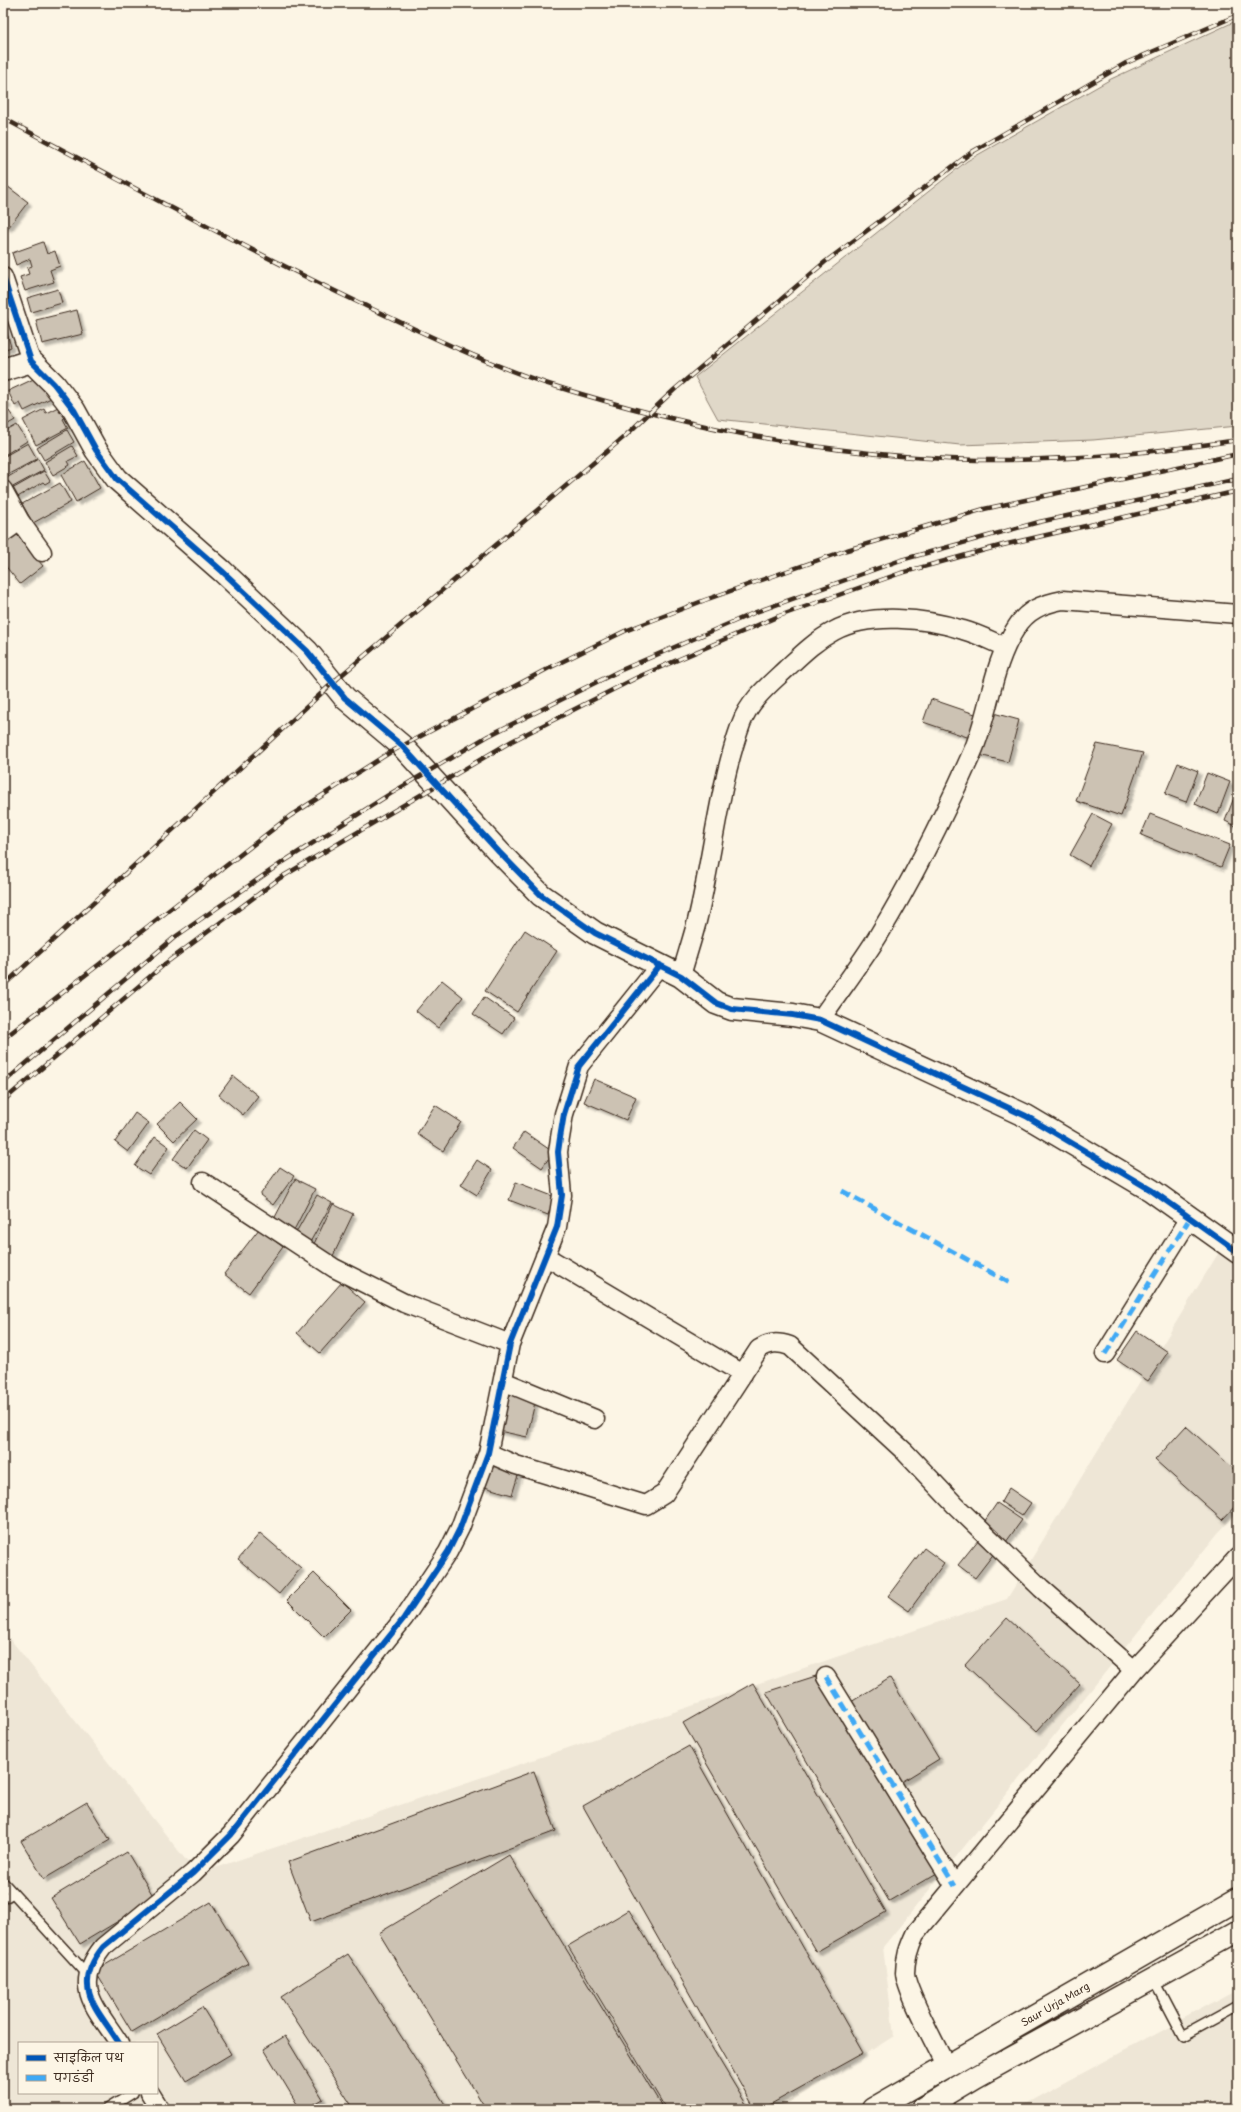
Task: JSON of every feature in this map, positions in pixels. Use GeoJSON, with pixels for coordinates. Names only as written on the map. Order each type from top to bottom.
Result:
{"type":"FeatureCollection","features":[{"type":"Feature","properties":{"kind":"street"},"geometry":{"type":"LineString","coordinates":[[3,277],[31,361],[54,384],[74,410],[96,450],[117,479],[222,571],[307,651],[345,698],[402,746],[498,852],[541,895],[595,934],[681,976],[716,1003],[732,1009],[793,1015],[820,1020],[1026,1116],[1101,1159],[1151,1190],[1238,1252]]}},
{"type":"Feature","properties":{"kind":"street"},"geometry":{"type":"LineString","coordinates":[[3,370],[31,361]]}},
{"type":"Feature","properties":{"kind":"street"},"geometry":{"type":"LineString","coordinates":[[3,490],[20,521],[42,552]]}},
{"type":"Feature","properties":{"kind":"street"},"geometry":{"type":"LineString","coordinates":[[3,533],[20,521]]}},
{"type":"Feature","properties":{"kind":"street"},"geometry":{"type":"LineString","coordinates":[[820,1020],[878,936],[941,824],[974,749],[984,718],[989,693],[1005,647],[1016,627],[1029,612],[1043,603],[1063,600],[1238,614]]}},
{"type":"Feature","properties":{"kind":"street"},"geometry":{"type":"LineString","coordinates":[[681,976],[697,921],[721,791],[741,723],[748,709],[763,691],[811,645],[835,630],[863,620],[886,618],[938,623],[964,630],[1005,647]]}},
{"type":"Feature","properties":{"kind":"street"},"geometry":{"type":"LineString","coordinates":[[118,2042],[88,1991],[87,1974],[93,1960],[103,1947],[193,1873],[231,1835],[404,1618],[448,1552],[460,1528],[488,1453],[510,1344],[557,1226],[561,1211],[560,1138],[564,1114],[579,1066],[660,965]]}},
{"type":"Feature","properties":{"kind":"street"},"geometry":{"type":"LineString","coordinates":[[203,1182],[334,1268],[404,1303],[510,1344]]}},
{"type":"Feature","properties":{"kind":"street"},"geometry":{"type":"LineString","coordinates":[[1105,1354],[1190,1218]]}},
{"type":"Feature","properties":{"kind":"street"},"geometry":{"type":"LineString","coordinates":[[545,1256],[743,1374]]}},
{"type":"Feature","properties":{"kind":"street"},"geometry":{"type":"LineString","coordinates":[[488,1453],[516,1465],[646,1505],[664,1494],[760,1349],[768,1344],[778,1342],[790,1346],[904,1451],[955,1506],[1030,1577],[1134,1670]]}},
{"type":"Feature","properties":{"kind":"street"},"geometry":{"type":"LineString","coordinates":[[503,1381],[595,1419]]}},
{"type":"Feature","properties":{"kind":"street"},"geometry":{"type":"LineString","coordinates":[[946,2066],[914,2000],[905,1974],[906,1954],[915,1934],[1134,1670],[1238,1557]]}},
{"type":"Feature","properties":{"kind":"street"},"geometry":{"type":"LineString","coordinates":[[826,1678],[955,1886]]}},
{"type":"Feature","properties":{"kind":"street","name":"Saur Urja Marg"},"geometry":{"type":"LineString","coordinates":[[873,2109],[1238,1899]]}},
{"type":"Feature","properties":{"kind":"street"},"geometry":{"type":"LineString","coordinates":[[922,2109],[1238,1932]]}},
{"type":"Feature","properties":{"kind":"street"},"geometry":{"type":"LineString","coordinates":[[151,2094],[160,2109]]}},
{"type":"Feature","properties":{"kind":"lane"},"geometry":{"type":"LineString","coordinates":[[3,1882],[87,1974]]}},
{"type":"Feature","properties":{"kind":"lane"},"geometry":{"type":"LineString","coordinates":[[3,1899],[13,1893]]}},
{"type":"Feature","properties":{"kind":"lane"},"geometry":{"type":"LineString","coordinates":[[1153,1979],[1183,2036],[1238,2006]]}},
{"type":"Feature","properties":{"kind":"lane"},"geometry":{"type":"LineString","coordinates":[[107,2109],[131,2094]]}},
{"type":"Feature","properties":{"kind":"shaded area"},"geometry":{"type":"Polygon","coordinates":[[[1238,20],[1238,426],[1093,440],[960,445],[718,419],[695,377],[967,161],[1111,79],[1238,20]]]}},
{"type":"Feature","properties":{"kind":"shaded area"},"geometry":{"type":"Polygon","coordinates":[[[1238,1221],[1238,1512],[1218,1533],[883,1947],[894,2036],[779,2109],[3,2109],[3,1630],[197,1874],[1007,1599],[1238,1221]]]}},
{"type":"Feature","properties":{"kind":"shaded area"},"geometry":{"type":"Polygon","coordinates":[[[1238,1989],[1238,2109],[1016,2109],[1054,2088],[1238,1989]]]}},
{"type":"Feature","properties":{"kind":"building"},"geometry":{"type":"Polygon","coordinates":[[[3,183],[28,202],[8,228],[3,224],[3,183]]]}},
{"type":"Feature","properties":{"kind":"building"},"geometry":{"type":"Polygon","coordinates":[[[43,242],[47,254],[55,251],[60,266],[50,270],[54,282],[25,291],[20,277],[29,274],[27,268],[32,266],[30,259],[16,265],[12,253],[43,242]]]}},
{"type":"Feature","properties":{"kind":"building"},"geometry":{"type":"Polygon","coordinates":[[[58,289],[62,303],[31,312],[27,298],[58,289]]]}},
{"type":"Feature","properties":{"kind":"building"},"geometry":{"type":"Polygon","coordinates":[[[77,310],[83,334],[42,344],[36,320],[77,310]]]}},
{"type":"Feature","properties":{"kind":"building"},"geometry":{"type":"Polygon","coordinates":[[[3,319],[11,347],[3,350],[3,319]]]}},
{"type":"Feature","properties":{"kind":"building"},"geometry":{"type":"Polygon","coordinates":[[[40,376],[51,398],[24,411],[20,403],[15,406],[8,391],[40,376]]]}},
{"type":"Feature","properties":{"kind":"building"},"geometry":{"type":"Polygon","coordinates":[[[3,396],[8,404],[3,407],[3,396]]]}},
{"type":"Feature","properties":{"kind":"building"},"geometry":{"type":"Polygon","coordinates":[[[62,405],[67,415],[63,419],[68,428],[36,445],[23,420],[44,409],[46,413],[62,405]]]}},
{"type":"Feature","properties":{"kind":"building"},"geometry":{"type":"Polygon","coordinates":[[[9,411],[15,420],[3,427],[3,414],[9,411]]]}},
{"type":"Feature","properties":{"kind":"building"},"geometry":{"type":"Polygon","coordinates":[[[17,425],[27,441],[3,456],[3,433],[17,425]]]}},
{"type":"Feature","properties":{"kind":"building"},"geometry":{"type":"Polygon","coordinates":[[[67,430],[74,442],[44,460],[37,448],[67,430]]]}},
{"type":"Feature","properties":{"kind":"building"},"geometry":{"type":"Polygon","coordinates":[[[28,443],[37,459],[5,476],[3,473],[3,457],[28,443]]]}},
{"type":"Feature","properties":{"kind":"building"},"geometry":{"type":"Polygon","coordinates":[[[72,446],[78,456],[68,461],[70,465],[53,475],[45,462],[72,446]]]}},
{"type":"Feature","properties":{"kind":"building"},"geometry":{"type":"Polygon","coordinates":[[[38,459],[44,470],[11,488],[5,479],[38,459]]]}},
{"type":"Feature","properties":{"kind":"building"},"geometry":{"type":"Polygon","coordinates":[[[85,461],[100,488],[76,502],[61,475],[85,461]]]}},
{"type":"Feature","properties":{"kind":"building"},"geometry":{"type":"Polygon","coordinates":[[[44,471],[50,481],[45,484],[43,482],[16,498],[12,489],[44,471]]]}},
{"type":"Feature","properties":{"kind":"building"},"geometry":{"type":"Polygon","coordinates":[[[60,483],[71,502],[33,523],[22,504],[60,483]]]}},
{"type":"Feature","properties":{"kind":"building"},"geometry":{"type":"Polygon","coordinates":[[[13,530],[43,566],[20,584],[3,563],[3,537],[13,530]]]}},
{"type":"Feature","properties":{"kind":"building"},"geometry":{"type":"Polygon","coordinates":[[[931,699],[978,715],[970,738],[923,722],[931,699]]]}},
{"type":"Feature","properties":{"kind":"building"},"geometry":{"type":"Polygon","coordinates":[[[986,711],[1019,720],[1008,762],[975,754],[986,711]]]}},
{"type":"Feature","properties":{"kind":"building"},"geometry":{"type":"Polygon","coordinates":[[[1097,744],[1143,753],[1121,816],[1076,801],[1097,744]]]}},
{"type":"Feature","properties":{"kind":"building"},"geometry":{"type":"Polygon","coordinates":[[[1178,763],[1198,771],[1186,802],[1165,794],[1178,763]]]}},
{"type":"Feature","properties":{"kind":"building"},"geometry":{"type":"Polygon","coordinates":[[[1207,773],[1230,782],[1218,814],[1195,804],[1207,773]]]}},
{"type":"Feature","properties":{"kind":"building"},"geometry":{"type":"Polygon","coordinates":[[[1238,787],[1238,827],[1225,821],[1238,787]]]}},
{"type":"Feature","properties":{"kind":"building"},"geometry":{"type":"Polygon","coordinates":[[[1093,814],[1112,824],[1089,866],[1070,855],[1093,814]]]}},
{"type":"Feature","properties":{"kind":"building"},"geometry":{"type":"Polygon","coordinates":[[[1150,814],[1230,845],[1221,867],[1141,835],[1150,814]]]}},
{"type":"Feature","properties":{"kind":"building"},"geometry":{"type":"Polygon","coordinates":[[[525,930],[557,951],[517,1012],[485,991],[525,930]]]}},
{"type":"Feature","properties":{"kind":"building"},"geometry":{"type":"Polygon","coordinates":[[[442,980],[463,997],[438,1028],[416,1011],[442,980]]]}},
{"type":"Feature","properties":{"kind":"building"},"geometry":{"type":"Polygon","coordinates":[[[484,997],[514,1018],[503,1034],[473,1014],[484,997]]]}},
{"type":"Feature","properties":{"kind":"building"},"geometry":{"type":"Polygon","coordinates":[[[233,1076],[258,1096],[243,1115],[219,1095],[233,1076]]]}},
{"type":"Feature","properties":{"kind":"building"},"geometry":{"type":"Polygon","coordinates":[[[594,1079],[636,1097],[626,1120],[584,1102],[594,1079]]]}},
{"type":"Feature","properties":{"kind":"building"},"geometry":{"type":"Polygon","coordinates":[[[180,1102],[197,1119],[174,1141],[157,1124],[180,1102]]]}},
{"type":"Feature","properties":{"kind":"building"},"geometry":{"type":"Polygon","coordinates":[[[435,1105],[461,1122],[443,1151],[417,1134],[435,1105]]]}},
{"type":"Feature","properties":{"kind":"building"},"geometry":{"type":"Polygon","coordinates":[[[135,1113],[149,1123],[128,1152],[115,1142],[135,1113]]]}},
{"type":"Feature","properties":{"kind":"building"},"geometry":{"type":"Polygon","coordinates":[[[194,1130],[207,1140],[187,1168],[173,1159],[194,1130]]]}},
{"type":"Feature","properties":{"kind":"building"},"geometry":{"type":"Polygon","coordinates":[[[524,1132],[553,1152],[542,1168],[513,1148],[524,1132]]]}},
{"type":"Feature","properties":{"kind":"building"},"geometry":{"type":"Polygon","coordinates":[[[155,1137],[169,1147],[149,1175],[135,1166],[155,1137]]]}},
{"type":"Feature","properties":{"kind":"building"},"geometry":{"type":"Polygon","coordinates":[[[477,1160],[492,1170],[477,1195],[461,1185],[477,1160]]]}},
{"type":"Feature","properties":{"kind":"building"},"geometry":{"type":"Polygon","coordinates":[[[280,1167],[294,1176],[273,1205],[260,1195],[280,1167]]]}},
{"type":"Feature","properties":{"kind":"building"},"geometry":{"type":"Polygon","coordinates":[[[295,1179],[315,1189],[293,1232],[273,1221],[295,1179]]]}},
{"type":"Feature","properties":{"kind":"building"},"geometry":{"type":"Polygon","coordinates":[[[516,1182],[555,1197],[548,1215],[509,1200],[516,1182]]]}},
{"type":"Feature","properties":{"kind":"building"},"geometry":{"type":"Polygon","coordinates":[[[317,1195],[332,1203],[309,1244],[294,1236],[317,1195]]]}},
{"type":"Feature","properties":{"kind":"building"},"geometry":{"type":"Polygon","coordinates":[[[333,1204],[353,1214],[332,1258],[312,1248],[333,1204]]]}},
{"type":"Feature","properties":{"kind":"building"},"geometry":{"type":"Polygon","coordinates":[[[259,1229],[283,1247],[249,1293],[224,1274],[259,1229]]]}},
{"type":"Feature","properties":{"kind":"building"},"geometry":{"type":"Polygon","coordinates":[[[342,1282],[365,1302],[320,1353],[297,1333],[342,1282]]]}},
{"type":"Feature","properties":{"kind":"building"},"geometry":{"type":"Polygon","coordinates":[[[1137,1331],[1168,1352],[1148,1381],[1117,1360],[1137,1331]]]}},
{"type":"Feature","properties":{"kind":"building"},"geometry":{"type":"Polygon","coordinates":[[[507,1392],[536,1398],[527,1437],[499,1431],[507,1392]]]}},
{"type":"Feature","properties":{"kind":"building"},"geometry":{"type":"Polygon","coordinates":[[[1186,1426],[1238,1473],[1238,1503],[1222,1520],[1155,1460],[1186,1426]]]}},
{"type":"Feature","properties":{"kind":"building"},"geometry":{"type":"Polygon","coordinates":[[[487,1463],[519,1472],[512,1495],[481,1486],[487,1463]]]}},
{"type":"Feature","properties":{"kind":"building"},"geometry":{"type":"Polygon","coordinates":[[[1009,1488],[1031,1503],[1022,1516],[1001,1502],[1009,1488]]]}},
{"type":"Feature","properties":{"kind":"building"},"geometry":{"type":"Polygon","coordinates":[[[997,1503],[1022,1520],[1006,1542],[982,1525],[997,1503]]]}},
{"type":"Feature","properties":{"kind":"building"},"geometry":{"type":"Polygon","coordinates":[[[260,1533],[301,1568],[279,1594],[238,1559],[260,1533]]]}},
{"type":"Feature","properties":{"kind":"building"},"geometry":{"type":"Polygon","coordinates":[[[979,1539],[995,1552],[975,1578],[958,1565],[979,1539]]]}},
{"type":"Feature","properties":{"kind":"building"},"geometry":{"type":"Polygon","coordinates":[[[924,1548],[944,1563],[909,1611],[888,1596],[924,1548]]]}},
{"type":"Feature","properties":{"kind":"building"},"geometry":{"type":"Polygon","coordinates":[[[314,1573],[351,1610],[324,1637],[287,1600],[314,1573]]]}},
{"type":"Feature","properties":{"kind":"building"},"geometry":{"type":"Polygon","coordinates":[[[1007,1618],[1080,1684],[1037,1731],[965,1665],[1007,1618]]]}},
{"type":"Feature","properties":{"kind":"building"},"geometry":{"type":"Polygon","coordinates":[[[819,1675],[937,1873],[889,1901],[766,1692],[819,1675]]]}},
{"type":"Feature","properties":{"kind":"building"},"geometry":{"type":"Polygon","coordinates":[[[890,1678],[939,1759],[900,1783],[851,1702],[890,1678]]]}},
{"type":"Feature","properties":{"kind":"building"},"geometry":{"type":"Polygon","coordinates":[[[753,1683],[886,1912],[816,1952],[683,1723],[753,1683]]]}},
{"type":"Feature","properties":{"kind":"building"},"geometry":{"type":"Polygon","coordinates":[[[689,1746],[863,2053],[762,2109],[755,2109],[583,1806],[689,1746]]]}},
{"type":"Feature","properties":{"kind":"building"},"geometry":{"type":"Polygon","coordinates":[[[534,1771],[556,1831],[311,1922],[288,1862],[534,1771]]]}},
{"type":"Feature","properties":{"kind":"building"},"geometry":{"type":"Polygon","coordinates":[[[87,1802],[110,1840],[44,1879],[21,1841],[87,1802]]]}},
{"type":"Feature","properties":{"kind":"building"},"geometry":{"type":"Polygon","coordinates":[[[127,1852],[155,1899],[80,1944],[51,1898],[127,1852]]]}},
{"type":"Feature","properties":{"kind":"building"},"geometry":{"type":"Polygon","coordinates":[[[509,1855],[661,2105],[654,2109],[486,2109],[379,1933],[509,1855]]]}},
{"type":"Feature","properties":{"kind":"building"},"geometry":{"type":"Polygon","coordinates":[[[211,1902],[248,1963],[132,2032],[95,1971],[211,1902]]]}},
{"type":"Feature","properties":{"kind":"building"},"geometry":{"type":"Polygon","coordinates":[[[629,1910],[749,2109],[666,2109],[568,1946],[629,1910]]]}},
{"type":"Feature","properties":{"kind":"building"},"geometry":{"type":"Polygon","coordinates":[[[348,1954],[448,2109],[354,2109],[281,1997],[348,1954]]]}},
{"type":"Feature","properties":{"kind":"building"},"geometry":{"type":"Polygon","coordinates":[[[202,2007],[231,2054],[186,2081],[157,2034],[202,2007]]]}},
{"type":"Feature","properties":{"kind":"building"},"geometry":{"type":"Polygon","coordinates":[[[285,2036],[323,2099],[306,2109],[300,2109],[264,2049],[285,2036]]]}},
{"type":"Feature","properties":{"kind":"railway"},"geometry":{"type":"LineString","coordinates":[[3,986],[338,678],[624,437],[674,390],[825,262],[972,152],[1126,63],[1238,15]]}},
{"type":"Feature","properties":{"kind":"railway"},"geometry":{"type":"LineString","coordinates":[[3,118],[183,214],[364,305],[499,366],[545,383],[597,399],[704,426],[758,437],[867,453],[922,458],[977,460],[1075,458],[1173,449],[1238,440]]}},
{"type":"Feature","properties":{"kind":"railway"},"geometry":{"type":"LineString","coordinates":[[3,1039],[290,816],[389,753],[547,669],[625,631],[705,600],[847,550],[984,509],[1238,454]]}},
{"type":"Feature","properties":{"kind":"railway"},"geometry":{"type":"LineString","coordinates":[[3,1083],[175,937],[283,862],[390,794],[488,736],[619,671],[756,612],[901,560],[1039,522],[1238,479]]}},
{"type":"Feature","properties":{"kind":"railway"},"geometry":{"type":"LineString","coordinates":[[3,1101],[166,963],[280,878],[512,741],[638,677],[779,616],[901,573],[1003,545],[1238,491]]}},
{"type":"Feature","properties":{"kind":"marked path"},"geometry":{"type":"LineString","coordinates":[[842,1191],[1012,1284]]}},
{"type":"Feature","properties":{"kind":"marked path"},"geometry":{"type":"LineString","coordinates":[[1105,1354],[1190,1218]]}},
{"type":"Feature","properties":{"kind":"marked path"},"geometry":{"type":"LineString","coordinates":[[826,1677],[955,1886]]}},
{"type":"Feature","properties":{"kind":"cycle path"},"geometry":{"type":"LineString","coordinates":[[3,277],[31,361],[54,384],[74,410],[96,450],[117,479],[222,571],[307,651],[345,698],[402,746],[499,852],[541,895],[595,933],[681,976],[716,1003],[732,1009],[793,1015],[820,1020],[1026,1116],[1151,1190],[1238,1252]]}},
{"type":"Feature","properties":{"kind":"cycle path"},"geometry":{"type":"LineString","coordinates":[[118,2042],[95,2007],[90,1996],[88,1985],[89,1974],[94,1961],[103,1947],[193,1873],[231,1835],[404,1618],[448,1552],[460,1528],[488,1453],[510,1344],[557,1227],[562,1195],[558,1152],[564,1114],[579,1066],[660,965]]}}]}
